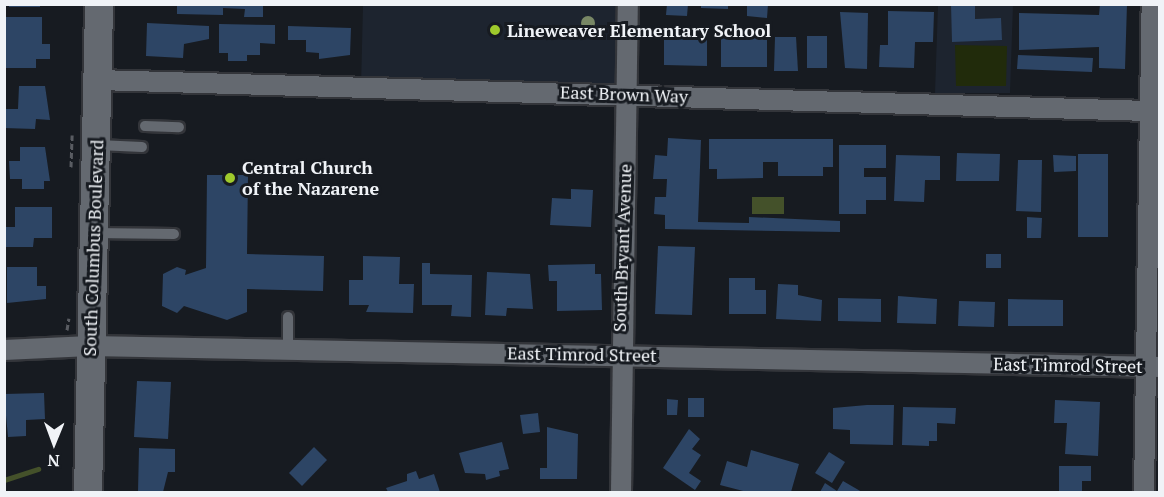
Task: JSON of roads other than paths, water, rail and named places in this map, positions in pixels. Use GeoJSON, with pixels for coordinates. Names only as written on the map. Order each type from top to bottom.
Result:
{"type":"FeatureCollection","features":[{"type":"Feature","properties":{"kind":"street","name":"South Columbus Boulevard"},"geometry":{"type":"LineString","coordinates":[[88,492],[99,4]]}},
{"type":"Feature","properties":{"kind":"street","name":"South Bryant Avenue"},"geometry":{"type":"LineString","coordinates":[[621,492],[619,355],[628,4]]}},
{"type":"Feature","properties":{"kind":"street"},"geometry":{"type":"LineString","coordinates":[[1144,492],[1153,367],[1150,111],[1152,4]]}},
{"type":"Feature","properties":{"kind":"street","name":"East Brown Way"},"geometry":{"type":"LineString","coordinates":[[98,80],[1150,111]]}},
{"type":"Feature","properties":{"kind":"street","name":"East Timrod Street"},"geometry":{"type":"LineString","coordinates":[[4,350],[90,346],[1153,367]]}},
{"type":"Feature","properties":{"kind":"lane"},"geometry":{"type":"LineString","coordinates":[[145,126],[179,127]]}},
{"type":"Feature","properties":{"kind":"lane"},"geometry":{"type":"LineString","coordinates":[[96,145],[142,147]]}},
{"type":"Feature","properties":{"kind":"lane"},"geometry":{"type":"LineString","coordinates":[[94,233],[174,234]]}},
{"type":"Feature","properties":{"kind":"lane"},"geometry":{"type":"LineString","coordinates":[[288,317],[288,349]]}},
{"type":"Feature","properties":{"kind":"waterway"},"geometry":{"type":"LineString","coordinates":[[4,480],[38,469]]}},
{"type":"Feature","properties":{"kind":"place","name":"Lineweaver Elementary School"},"geometry":{"type":"Point","coordinates":[495,30]}},
{"type":"Feature","properties":{"kind":"place","name":"Central Church of the Nazarene"},"geometry":{"type":"Point","coordinates":[230,178]}}]}
